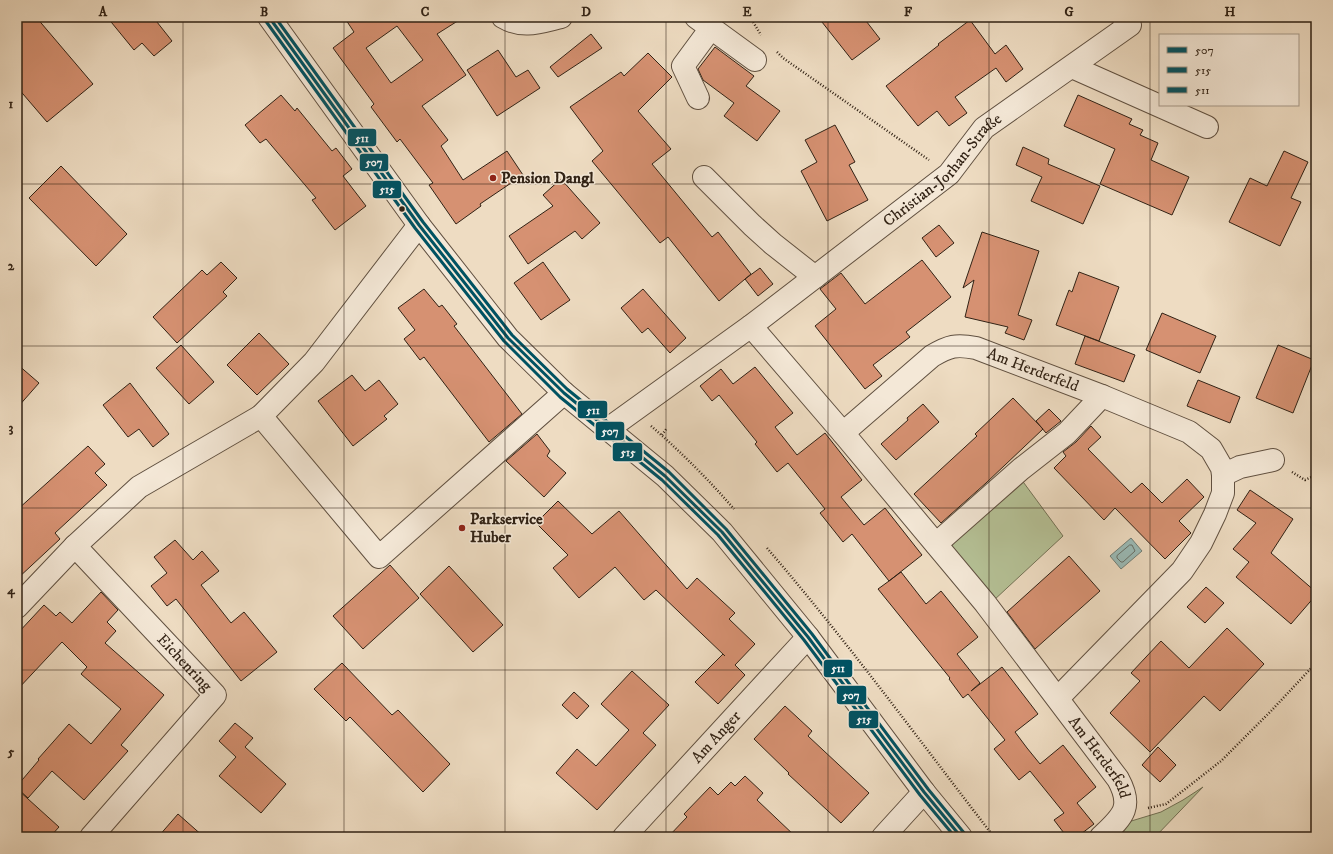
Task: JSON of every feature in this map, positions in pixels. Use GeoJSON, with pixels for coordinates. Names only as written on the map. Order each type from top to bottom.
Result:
{"type":"FeatureCollection","features":[{"type":"Feature","properties":{"kind":"street"},"geometry":{"type":"LineString","coordinates":[[269,17],[419,225],[508,338],[564,393],[665,476],[722,532],[808,637],[924,792],[961,837]]}},
{"type":"Feature","properties":{"kind":"street"},"geometry":{"type":"LineString","coordinates":[[503,17],[510,21],[531,25],[561,17]]}},
{"type":"Feature","properties":{"kind":"street","name":"Christian-Jorhan-Straße"},"geometry":{"type":"LineString","coordinates":[[608,429],[751,326],[949,174],[984,128],[1130,25],[1123,17]]}},
{"type":"Feature","properties":{"kind":"street"},"geometry":{"type":"LineString","coordinates":[[698,98],[683,66],[704,23],[755,60]]}},
{"type":"Feature","properties":{"kind":"street"},"geometry":{"type":"LineString","coordinates":[[1072,67],[1159,106]]}},
{"type":"Feature","properties":{"kind":"street"},"geometry":{"type":"LineString","coordinates":[[1160,106],[1207,127]]}},
{"type":"Feature","properties":{"kind":"street"},"geometry":{"type":"LineString","coordinates":[[704,177],[768,239],[816,277]]}},
{"type":"Feature","properties":{"kind":"street"},"geometry":{"type":"LineString","coordinates":[[17,607],[75,546],[139,487],[261,416],[314,362],[419,225]]}},
{"type":"Feature","properties":{"kind":"street","name":"Am Herderfeld"},"geometry":{"type":"LineString","coordinates":[[751,326],[843,433],[985,603],[1118,779],[1123,789],[1126,802],[1123,813],[1100,837]]}},
{"type":"Feature","properties":{"kind":"street","name":"Am Herderfeld"},"geometry":{"type":"LineString","coordinates":[[843,433],[932,356],[947,347],[964,346],[976,348],[1102,396],[1189,432],[1211,449],[1222,468],[1222,493],[1215,514],[1201,543],[1182,571],[1058,698]]}},
{"type":"Feature","properties":{"kind":"street"},"geometry":{"type":"LineString","coordinates":[[261,416],[379,557],[564,393]]}},
{"type":"Feature","properties":{"kind":"street"},"geometry":{"type":"LineString","coordinates":[[936,544],[1021,469],[1067,434],[1102,396]]}},
{"type":"Feature","properties":{"kind":"street"},"geometry":{"type":"LineString","coordinates":[[1223,475],[1240,467],[1273,460]]}},
{"type":"Feature","properties":{"kind":"street","name":"Eichenring"},"geometry":{"type":"LineString","coordinates":[[75,546],[215,695],[91,837]]}},
{"type":"Feature","properties":{"kind":"street","name":"Am Anger"},"geometry":{"type":"LineString","coordinates":[[624,837],[808,637]]}},
{"type":"Feature","properties":{"kind":"street"},"geometry":{"type":"LineString","coordinates":[[883,837],[924,792]]}},
{"type":"Feature","properties":{"kind":"path"},"geometry":{"type":"LineString","coordinates":[[750,17],[764,40]]}},
{"type":"Feature","properties":{"kind":"path"},"geometry":{"type":"LineString","coordinates":[[774,49],[783,58],[949,174]]}},
{"type":"Feature","properties":{"kind":"path"},"geometry":{"type":"LineString","coordinates":[[662,435],[667,428]]}},
{"type":"Feature","properties":{"kind":"path"},"geometry":{"type":"LineString","coordinates":[[1126,802],[1146,808],[1166,804],[1221,761],[1271,712],[1316,663]]}},
{"type":"Feature","properties":{"kind":"green space"},"geometry":{"type":"Polygon","coordinates":[[[1021,479],[1063,536],[993,601],[952,546],[951,540],[1021,479]]]}},
{"type":"Feature","properties":{"kind":"green space"},"geometry":{"type":"Polygon","coordinates":[[[1203,787],[1155,837],[1114,837],[1128,822],[1161,812],[1203,787]]]}},
{"type":"Feature","properties":{"kind":"water"},"geometry":{"type":"Polygon","coordinates":[[[1131,538],[1142,551],[1121,569],[1110,556],[1131,538]]]}},
{"type":"Feature","properties":{"kind":"building"},"geometry":{"type":"Polygon","coordinates":[[[17,17],[36,17],[93,84],[47,122],[17,87],[17,17]]]}},
{"type":"Feature","properties":{"kind":"building"},"geometry":{"type":"Polygon","coordinates":[[[107,17],[153,17],[172,41],[154,56],[142,43],[134,50],[107,17]]]}},
{"type":"Feature","properties":{"kind":"building"},"geometry":{"type":"Polygon","coordinates":[[[344,17],[464,17],[437,34],[466,75],[422,106],[448,140],[441,146],[463,180],[507,151],[523,175],[480,204],[481,206],[456,224],[429,185],[433,183],[400,139],[397,142],[371,107],[374,104],[333,48],[354,32],[344,17]],[[397,26],[366,48],[391,83],[423,60],[397,26]]]}},
{"type":"Feature","properties":{"kind":"building"},"geometry":{"type":"Polygon","coordinates":[[[818,17],[863,17],[880,39],[852,60],[818,17]]]}},
{"type":"Feature","properties":{"kind":"building"},"geometry":{"type":"Polygon","coordinates":[[[970,20],[995,54],[1006,45],[1023,69],[1006,82],[996,68],[955,97],[967,113],[949,126],[937,111],[918,126],[886,86],[970,20]]]}},
{"type":"Feature","properties":{"kind":"building"},"geometry":{"type":"Polygon","coordinates":[[[591,34],[602,48],[558,77],[550,67],[591,34]]]}},
{"type":"Feature","properties":{"kind":"building"},"geometry":{"type":"Polygon","coordinates":[[[715,47],[754,76],[746,86],[780,111],[757,141],[724,116],[734,103],[703,80],[698,69],[715,47]]]}},
{"type":"Feature","properties":{"kind":"building"},"geometry":{"type":"Polygon","coordinates":[[[498,50],[516,77],[528,70],[540,88],[497,116],[467,70],[498,50]]]}},
{"type":"Feature","properties":{"kind":"building"},"geometry":{"type":"Polygon","coordinates":[[[648,53],[672,77],[638,111],[671,149],[652,164],[712,237],[718,232],[751,274],[719,301],[668,237],[660,243],[592,161],[603,151],[570,107],[621,72],[624,76],[648,53]]]}},
{"type":"Feature","properties":{"kind":"building"},"geometry":{"type":"Polygon","coordinates":[[[281,95],[295,111],[297,108],[332,151],[336,148],[352,169],[343,176],[366,206],[335,230],[312,200],[316,198],[266,139],[260,143],[245,125],[281,95]]]}},
{"type":"Feature","properties":{"kind":"building"},"geometry":{"type":"Polygon","coordinates":[[[1078,95],[1132,119],[1129,124],[1143,130],[1140,135],[1158,143],[1151,160],[1189,177],[1172,215],[1100,184],[1115,149],[1064,126],[1078,95]]]}},
{"type":"Feature","properties":{"kind":"building"},"geometry":{"type":"Polygon","coordinates":[[[835,125],[855,162],[849,165],[868,200],[827,221],[801,171],[817,162],[805,140],[835,125]]]}},
{"type":"Feature","properties":{"kind":"building"},"geometry":{"type":"Polygon","coordinates":[[[1023,147],[1049,159],[1048,164],[1100,186],[1083,224],[1031,201],[1042,177],[1016,165],[1023,147]]]}},
{"type":"Feature","properties":{"kind":"building"},"geometry":{"type":"Polygon","coordinates":[[[1284,151],[1308,162],[1291,198],[1301,202],[1280,246],[1229,222],[1250,178],[1267,186],[1284,151]]]}},
{"type":"Feature","properties":{"kind":"building"},"geometry":{"type":"Polygon","coordinates":[[[61,166],[127,234],[96,266],[29,198],[61,166]]]}},
{"type":"Feature","properties":{"kind":"building"},"geometry":{"type":"Polygon","coordinates":[[[561,179],[600,223],[582,239],[575,231],[528,264],[509,236],[553,206],[543,195],[561,179]]]}},
{"type":"Feature","properties":{"kind":"building"},"geometry":{"type":"Polygon","coordinates":[[[939,225],[954,243],[936,257],[922,238],[939,225]]]}},
{"type":"Feature","properties":{"kind":"building"},"geometry":{"type":"Polygon","coordinates":[[[982,232],[1039,251],[1018,315],[1032,320],[1024,340],[1005,333],[1008,327],[965,317],[974,280],[963,288],[982,232]]]}},
{"type":"Feature","properties":{"kind":"building"},"geometry":{"type":"Polygon","coordinates":[[[922,260],[951,297],[906,332],[910,337],[873,365],[882,376],[865,389],[815,326],[836,309],[820,289],[841,273],[865,304],[922,260]]]}},
{"type":"Feature","properties":{"kind":"building"},"geometry":{"type":"Polygon","coordinates":[[[221,262],[237,278],[223,292],[227,296],[177,343],[153,317],[202,270],[207,275],[221,262]]]}},
{"type":"Feature","properties":{"kind":"building"},"geometry":{"type":"Polygon","coordinates":[[[543,262],[570,300],[541,320],[514,283],[543,262]]]}},
{"type":"Feature","properties":{"kind":"building"},"geometry":{"type":"Polygon","coordinates":[[[760,268],[773,284],[758,296],[745,279],[760,268]]]}},
{"type":"Feature","properties":{"kind":"building"},"geometry":{"type":"Polygon","coordinates":[[[1079,272],[1119,287],[1099,341],[1056,325],[1069,290],[1072,292],[1079,272]]]}},
{"type":"Feature","properties":{"kind":"building"},"geometry":{"type":"Polygon","coordinates":[[[424,289],[439,307],[442,305],[457,324],[454,326],[522,414],[489,442],[424,357],[420,360],[404,339],[415,330],[398,308],[424,289]]]}},
{"type":"Feature","properties":{"kind":"building"},"geometry":{"type":"Polygon","coordinates":[[[643,289],[686,338],[670,353],[648,328],[642,333],[621,308],[643,289]]]}},
{"type":"Feature","properties":{"kind":"building"},"geometry":{"type":"Polygon","coordinates":[[[1162,313],[1216,336],[1200,373],[1146,350],[1162,313]]]}},
{"type":"Feature","properties":{"kind":"building"},"geometry":{"type":"Polygon","coordinates":[[[259,333],[289,364],[257,395],[227,365],[259,333]]]}},
{"type":"Feature","properties":{"kind":"building"},"geometry":{"type":"Polygon","coordinates":[[[1085,336],[1135,355],[1124,382],[1075,364],[1085,336]]]}},
{"type":"Feature","properties":{"kind":"building"},"geometry":{"type":"Polygon","coordinates":[[[181,345],[214,382],[189,404],[156,368],[181,345]]]}},
{"type":"Feature","properties":{"kind":"building"},"geometry":{"type":"Polygon","coordinates":[[[1278,345],[1314,360],[1293,413],[1256,398],[1278,345]]]}},
{"type":"Feature","properties":{"kind":"building"},"geometry":{"type":"Polygon","coordinates":[[[17,364],[39,383],[17,408],[17,364]]]}},
{"type":"Feature","properties":{"kind":"building"},"geometry":{"type":"Polygon","coordinates":[[[755,367],[793,413],[775,427],[797,455],[825,433],[862,480],[841,497],[864,525],[885,508],[922,555],[889,581],[852,534],[843,542],[820,513],[825,509],[788,463],[777,472],[755,444],[757,442],[719,395],[712,401],[700,386],[721,369],[733,384],[755,367]]]}},
{"type":"Feature","properties":{"kind":"building"},"geometry":{"type":"Polygon","coordinates":[[[352,375],[365,391],[379,380],[398,404],[384,416],[387,419],[353,446],[318,401],[352,375]]]}},
{"type":"Feature","properties":{"kind":"building"},"geometry":{"type":"Polygon","coordinates":[[[1198,380],[1240,397],[1230,423],[1187,406],[1198,380]]]}},
{"type":"Feature","properties":{"kind":"building"},"geometry":{"type":"Polygon","coordinates":[[[130,383],[169,434],[153,447],[139,429],[128,437],[103,405],[130,383]]]}},
{"type":"Feature","properties":{"kind":"building"},"geometry":{"type":"Polygon","coordinates":[[[1013,398],[1043,429],[941,523],[914,494],[977,436],[975,434],[1013,398]]]}},
{"type":"Feature","properties":{"kind":"building"},"geometry":{"type":"Polygon","coordinates":[[[923,404],[939,422],[896,460],[881,444],[908,420],[907,418],[923,404]]]}},
{"type":"Feature","properties":{"kind":"building"},"geometry":{"type":"Polygon","coordinates":[[[1049,409],[1061,421],[1046,433],[1036,421],[1049,409]]]}},
{"type":"Feature","properties":{"kind":"building"},"geometry":{"type":"Polygon","coordinates":[[[1091,426],[1101,437],[1088,449],[1131,493],[1142,483],[1162,503],[1187,479],[1204,497],[1179,521],[1191,533],[1165,559],[1115,508],[1104,520],[1054,468],[1066,456],[1063,452],[1076,442],[1091,426]]]}},
{"type":"Feature","properties":{"kind":"building"},"geometry":{"type":"Polygon","coordinates":[[[537,434],[550,451],[547,456],[566,473],[544,497],[506,461],[537,434]]]}},
{"type":"Feature","properties":{"kind":"building"},"geometry":{"type":"Polygon","coordinates":[[[88,446],[105,464],[95,473],[107,485],[55,533],[60,539],[17,579],[17,510],[88,446]]]}},
{"type":"Feature","properties":{"kind":"building"},"geometry":{"type":"Polygon","coordinates":[[[1250,490],[1293,519],[1271,553],[1316,592],[1316,595],[1291,624],[1236,577],[1249,562],[1233,549],[1256,523],[1237,510],[1250,490]]]}},
{"type":"Feature","properties":{"kind":"building"},"geometry":{"type":"Polygon","coordinates":[[[558,501],[592,534],[619,511],[687,589],[697,578],[735,613],[729,619],[755,644],[735,665],[745,675],[718,704],[695,682],[723,654],[656,590],[644,600],[615,567],[579,598],[553,568],[568,555],[536,523],[558,501]]]}},
{"type":"Feature","properties":{"kind":"building"},"geometry":{"type":"Polygon","coordinates":[[[175,540],[193,560],[202,551],[219,571],[201,585],[231,623],[244,612],[277,652],[241,681],[176,599],[167,606],[151,586],[167,573],[154,557],[175,540]]]}},
{"type":"Feature","properties":{"kind":"building"},"geometry":{"type":"Polygon","coordinates":[[[1069,556],[1100,591],[1035,649],[1007,612],[1069,556]]]}},
{"type":"Feature","properties":{"kind":"building"},"geometry":{"type":"Polygon","coordinates":[[[390,565],[419,598],[363,649],[333,616],[390,565]]]}},
{"type":"Feature","properties":{"kind":"building"},"geometry":{"type":"Polygon","coordinates":[[[449,566],[503,625],[473,652],[420,594],[449,566]]]}},
{"type":"Feature","properties":{"kind":"building"},"geometry":{"type":"Polygon","coordinates":[[[901,572],[926,604],[941,591],[978,637],[957,654],[980,683],[971,691],[1002,667],[1038,714],[1015,732],[1027,748],[1040,764],[1063,745],[1096,787],[1077,803],[1094,824],[1077,837],[1067,837],[1054,820],[1064,813],[1030,771],[1019,780],[994,749],[1005,740],[968,694],[963,698],[949,679],[950,678],[878,589],[901,572]]]}},
{"type":"Feature","properties":{"kind":"building"},"geometry":{"type":"Polygon","coordinates":[[[1206,587],[1224,603],[1205,623],[1187,607],[1206,587]]]}},
{"type":"Feature","properties":{"kind":"building"},"geometry":{"type":"Polygon","coordinates":[[[101,592],[118,610],[107,622],[116,631],[105,643],[164,695],[121,745],[128,751],[84,800],[52,771],[28,798],[17,788],[17,786],[39,760],[38,759],[69,724],[91,744],[121,709],[81,674],[87,667],[62,642],[17,690],[17,634],[44,605],[56,616],[60,612],[72,623],[101,592]]]}},
{"type":"Feature","properties":{"kind":"building"},"geometry":{"type":"Polygon","coordinates":[[[1227,628],[1264,664],[1220,711],[1204,696],[1150,752],[1110,713],[1140,681],[1131,673],[1161,641],[1189,668],[1227,628]]]}},
{"type":"Feature","properties":{"kind":"building"},"geometry":{"type":"Polygon","coordinates":[[[342,663],[392,715],[398,710],[450,764],[423,792],[350,717],[346,721],[314,689],[342,663]]]}},
{"type":"Feature","properties":{"kind":"building"},"geometry":{"type":"Polygon","coordinates":[[[632,671],[669,705],[643,733],[656,745],[597,810],[556,773],[577,749],[596,766],[629,730],[601,704],[632,671]]]}},
{"type":"Feature","properties":{"kind":"building"},"geometry":{"type":"Polygon","coordinates":[[[574,692],[589,706],[577,719],[562,705],[574,692]]]}},
{"type":"Feature","properties":{"kind":"building"},"geometry":{"type":"Polygon","coordinates":[[[785,706],[812,731],[808,736],[869,793],[841,823],[788,774],[789,773],[754,739],[785,706]]]}},
{"type":"Feature","properties":{"kind":"building"},"geometry":{"type":"Polygon","coordinates":[[[235,723],[253,738],[245,747],[286,784],[261,813],[219,776],[236,757],[219,741],[235,723]]]}},
{"type":"Feature","properties":{"kind":"building"},"geometry":{"type":"Polygon","coordinates":[[[1158,747],[1176,765],[1160,782],[1142,765],[1158,747]]]}},
{"type":"Feature","properties":{"kind":"building"},"geometry":{"type":"Polygon","coordinates":[[[745,776],[763,793],[757,800],[796,837],[668,837],[687,817],[684,814],[710,787],[718,795],[731,782],[735,786],[745,776]]]}},
{"type":"Feature","properties":{"kind":"building"},"geometry":{"type":"Polygon","coordinates":[[[17,789],[59,827],[50,837],[17,837],[17,789]]]}},
{"type":"Feature","properties":{"kind":"building"},"geometry":{"type":"Polygon","coordinates":[[[178,814],[204,837],[158,837],[178,814]]]}},
{"type":"Feature","properties":{"kind":"transit line","name":"507"},"geometry":{"type":"LineString","coordinates":[[269,17],[419,225],[508,338],[564,393],[665,476],[722,532],[808,637],[924,792],[961,837]]}},
{"type":"Feature","properties":{"kind":"transit line","name":"511"},"geometry":{"type":"LineString","coordinates":[[275,17],[423,222],[512,335],[567,389],[669,472],[726,529],[812,634],[928,789],[965,834]]}},
{"type":"Feature","properties":{"kind":"transit line","name":"515"},"geometry":{"type":"LineString","coordinates":[[265,20],[415,228],[504,341],[560,397],[662,480],[718,535],[804,640],[920,795],[955,837]]}},
{"type":"Feature","properties":{"kind":"place","name":"Pension Dangl"},"geometry":{"type":"Point","coordinates":[493,178]}},
{"type":"Feature","properties":{"kind":"place","name":"Parkservice Huber"},"geometry":{"type":"Point","coordinates":[462,528]}}]}
